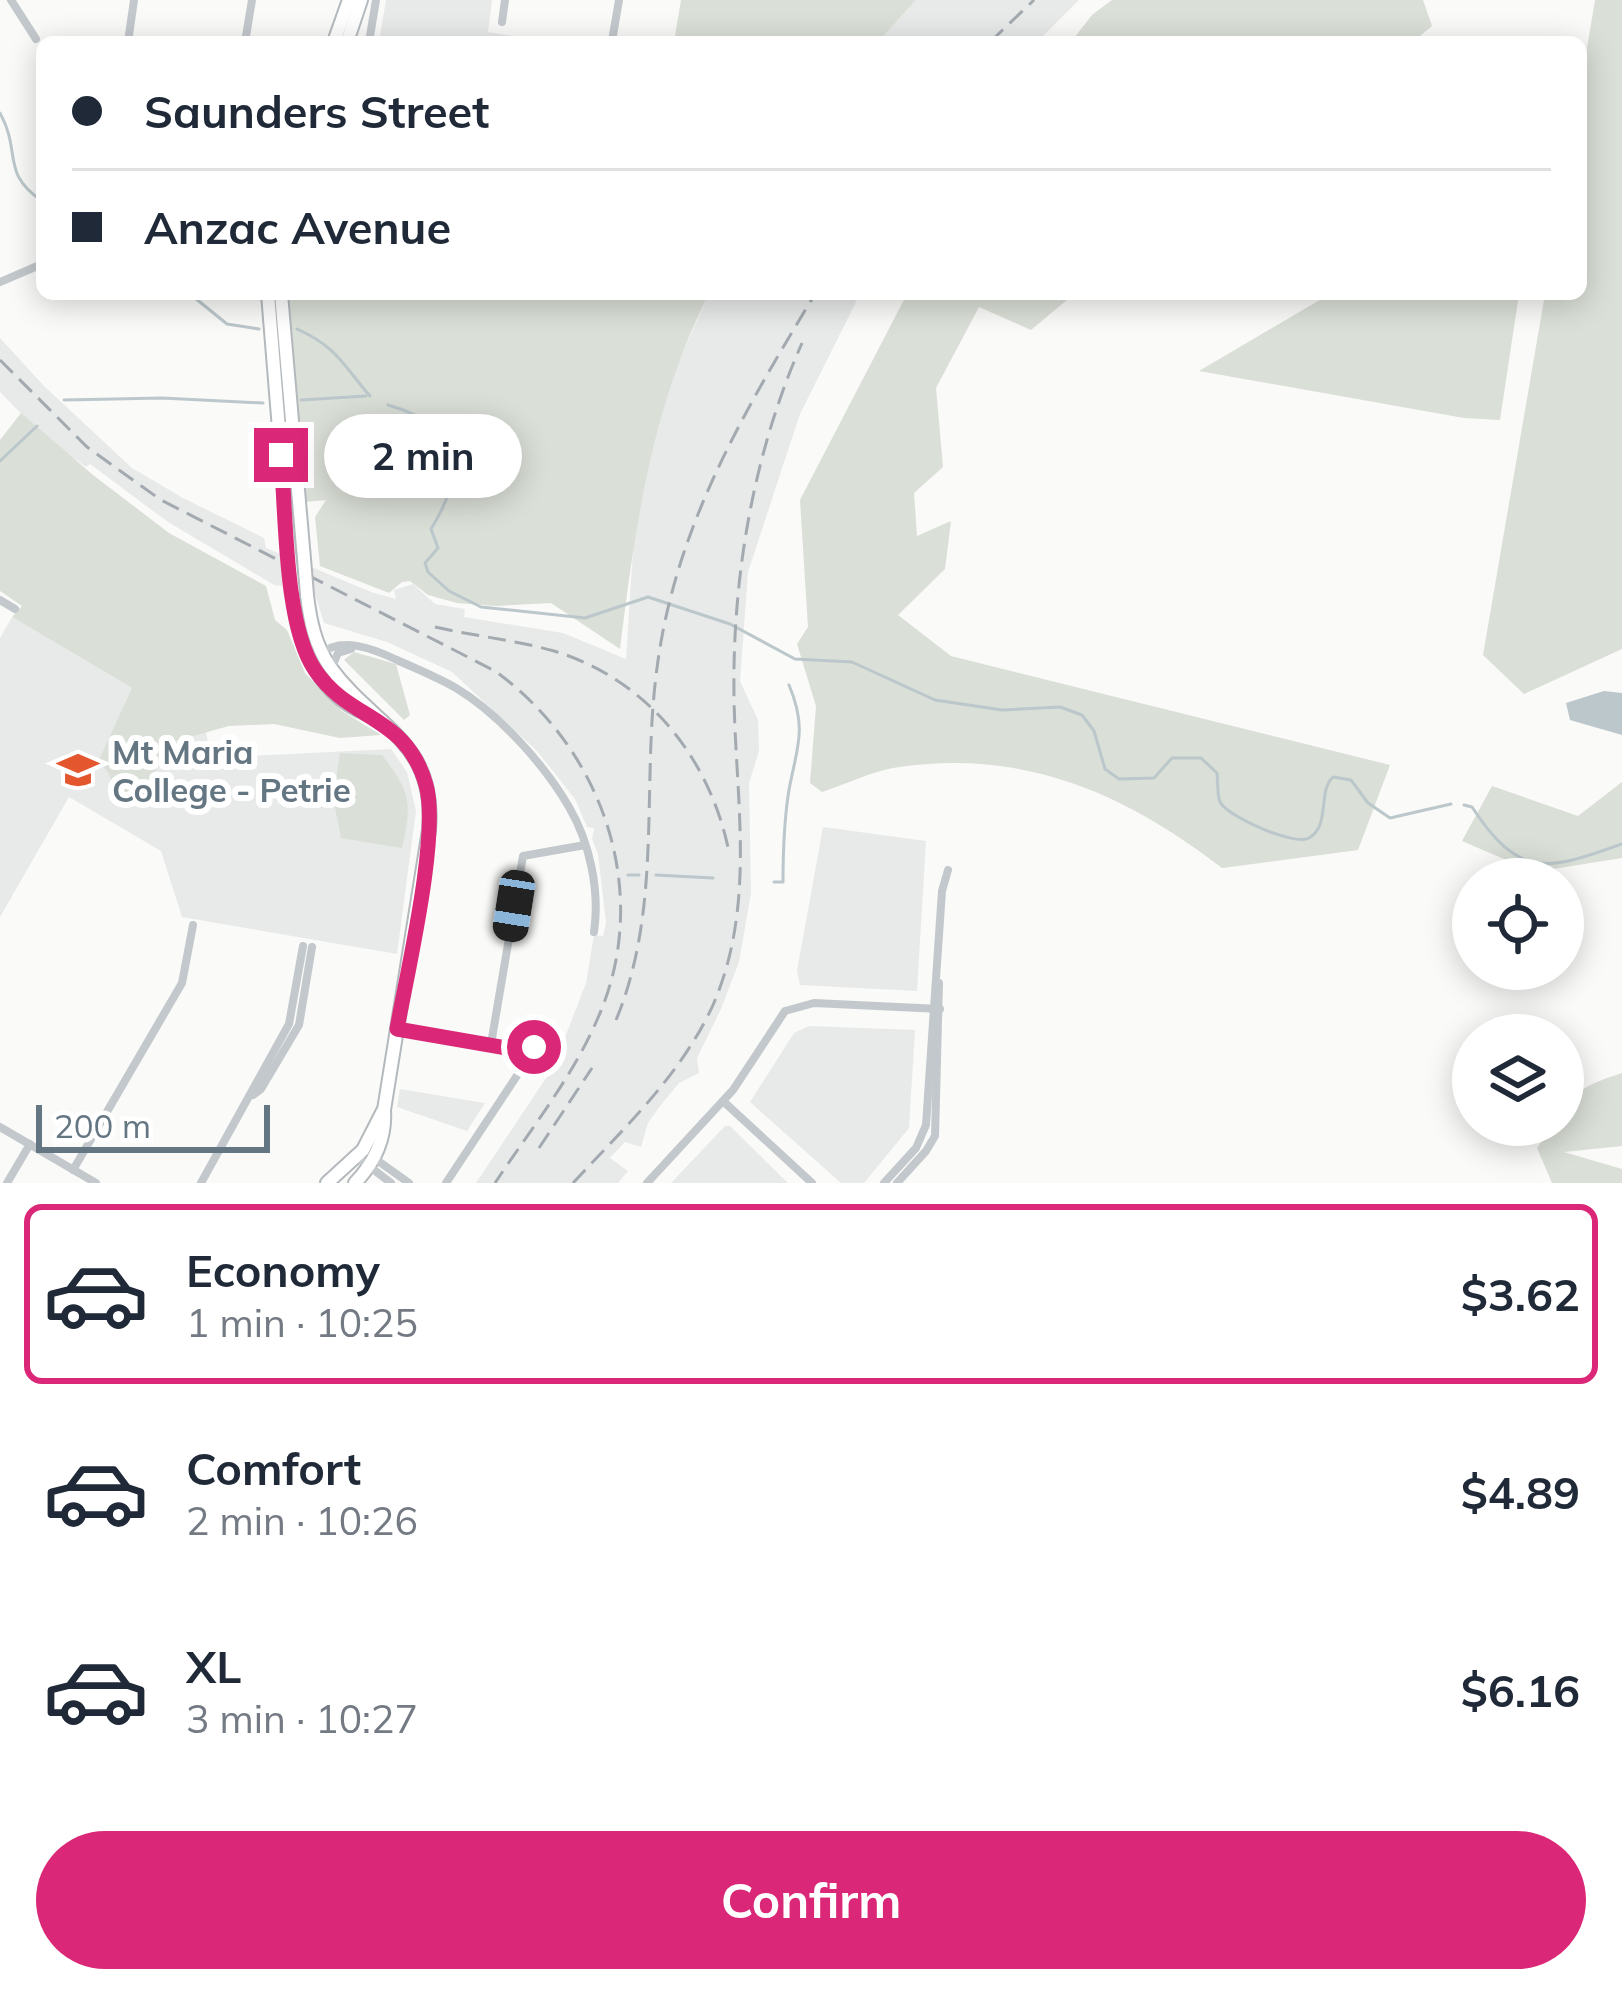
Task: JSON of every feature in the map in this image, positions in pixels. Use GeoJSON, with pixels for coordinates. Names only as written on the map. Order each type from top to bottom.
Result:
{"type":"FeatureCollection","features":[{"type":"Feature","properties":{"kind":"highway"},"geometry":{"type":"LineString","coordinates":[[336,36],[349,0]]}},
{"type":"Feature","properties":{"kind":"highway"},"geometry":{"type":"LineString","coordinates":[[349,36],[361,0]]}},
{"type":"Feature","properties":{"kind":"highway"},"geometry":{"type":"LineString","coordinates":[[269,300],[290,552],[300,594],[321,652],[414,756],[430,803],[384,1110],[355,1183]]}},
{"type":"Feature","properties":{"kind":"highway"},"geometry":{"type":"LineString","coordinates":[[282,300],[304,559],[297,629],[315,670],[350,704],[378,718]]}},
{"type":"Feature","properties":{"kind":"highway"},"geometry":{"type":"LineString","coordinates":[[327,1183],[366,1158]]}},
{"type":"Feature","properties":{"kind":"street"},"geometry":{"type":"LineString","coordinates":[[10,0],[36,39]]}},
{"type":"Feature","properties":{"kind":"street"},"geometry":{"type":"LineString","coordinates":[[129,36],[134,0]]}},
{"type":"Feature","properties":{"kind":"street"},"geometry":{"type":"LineString","coordinates":[[246,36],[252,0]]}},
{"type":"Feature","properties":{"kind":"street"},"geometry":{"type":"LineString","coordinates":[[370,36],[376,0]]}},
{"type":"Feature","properties":{"kind":"street"},"geometry":{"type":"LineString","coordinates":[[502,22],[505,0]]}},
{"type":"Feature","properties":{"kind":"street"},"geometry":{"type":"LineString","coordinates":[[613,36],[619,0]]}},
{"type":"Feature","properties":{"kind":"street"},"geometry":{"type":"LineString","coordinates":[[0,282],[36,267]]}},
{"type":"Feature","properties":{"kind":"street"},"geometry":{"type":"LineString","coordinates":[[0,601],[15,609]]}},
{"type":"Feature","properties":{"kind":"street"},"geometry":{"type":"LineString","coordinates":[[315,670],[321,652],[343,645],[358,647],[443,681],[475,702],[552,782],[572,813],[585,845],[595,902],[594,932]]}},
{"type":"Feature","properties":{"kind":"street"},"geometry":{"type":"LineString","coordinates":[[332,669],[338,653],[358,647]]}},
{"type":"Feature","properties":{"kind":"street"},"geometry":{"type":"LineString","coordinates":[[491,1044],[523,856],[585,845]]}},
{"type":"Feature","properties":{"kind":"street"},"geometry":{"type":"LineString","coordinates":[[896,1183],[935,1136],[936,1009],[942,891],[948,870]]}},
{"type":"Feature","properties":{"kind":"street"},"geometry":{"type":"LineString","coordinates":[[73,1170],[182,983],[193,926]]}},
{"type":"Feature","properties":{"kind":"street"},"geometry":{"type":"LineString","coordinates":[[201,1183],[291,1019],[308,946]]}},
{"type":"Feature","properties":{"kind":"street"},"geometry":{"type":"LineString","coordinates":[[646,1183],[723,1101],[773,1024],[791,1008],[814,1004],[936,1009]]}},
{"type":"Feature","properties":{"kind":"street"},"geometry":{"type":"LineString","coordinates":[[884,1183],[922,1137],[936,1009]]}},
{"type":"Feature","properties":{"kind":"street"},"geometry":{"type":"LineString","coordinates":[[397,1029],[524,1051],[532,1047],[540,1053],[537,1063],[526,1062]]}},
{"type":"Feature","properties":{"kind":"street"},"geometry":{"type":"LineString","coordinates":[[446,1183],[526,1062],[524,1051]]}},
{"type":"Feature","properties":{"kind":"street"},"geometry":{"type":"LineString","coordinates":[[723,1101],[812,1183]]}},
{"type":"Feature","properties":{"kind":"street"},"geometry":{"type":"LineString","coordinates":[[0,1127],[96,1183]]}},
{"type":"Feature","properties":{"kind":"street"},"geometry":{"type":"LineString","coordinates":[[7,1183],[30,1144]]}},
{"type":"Feature","properties":{"kind":"street"},"geometry":{"type":"LineString","coordinates":[[366,1158],[391,1183]]}},
{"type":"Feature","properties":{"kind":"street"},"geometry":{"type":"LineString","coordinates":[[366,1158],[409,1183]]}},
{"type":"Feature","properties":{"kind":"shaded area"},"geometry":{"type":"Polygon","coordinates":[[[386,0],[492,0],[488,32],[513,36],[380,36],[386,0]]]}},
{"type":"Feature","properties":{"kind":"shaded area"},"geometry":{"type":"Polygon","coordinates":[[[681,0],[916,0],[883,36],[675,36],[681,0]]]}},
{"type":"Feature","properties":{"kind":"shaded area"},"geometry":{"type":"Polygon","coordinates":[[[916,0],[1079,0],[1043,36],[883,36],[916,0]]]}},
{"type":"Feature","properties":{"kind":"shaded area"},"geometry":{"type":"Polygon","coordinates":[[[1112,0],[1423,0],[1432,26],[1420,36],[1076,36],[1112,0]]]}},
{"type":"Feature","properties":{"kind":"shaded area"},"geometry":{"type":"Polygon","coordinates":[[[1595,0],[1622,0],[1622,649],[1524,694],[1483,655],[1544,300],[1587,300],[1587,48],[1595,0]]]}},
{"type":"Feature","properties":{"kind":"shaded area"},"geometry":{"type":"Polygon","coordinates":[[[288,300],[706,300],[673,379],[649,467],[620,649],[551,603],[457,603],[428,595],[410,581],[389,593],[320,566],[315,517],[326,500],[304,502],[288,300]]]}},
{"type":"Feature","properties":{"kind":"shaded area"},"geometry":{"type":"Polygon","coordinates":[[[706,300],[857,300],[800,414],[748,572],[740,681],[758,720],[759,751],[749,783],[751,893],[739,962],[697,1058],[699,1073],[679,1083],[660,1106],[648,1123],[641,1147],[625,1142],[610,1158],[628,1171],[618,1183],[476,1183],[554,1066],[586,983],[594,935],[603,936],[606,923],[594,828],[587,827],[575,799],[537,751],[452,672],[387,642],[324,623],[315,594],[283,580],[282,586],[274,585],[168,522],[43,436],[0,392],[0,338],[132,468],[264,538],[266,548],[371,592],[396,599],[394,590],[413,584],[435,604],[465,609],[464,617],[563,633],[626,659],[634,534],[669,383],[706,300]]]}},
{"type":"Feature","properties":{"kind":"shaded area"},"geometry":{"type":"Polygon","coordinates":[[[904,300],[1067,300],[1031,330],[979,307],[936,388],[943,467],[914,493],[917,536],[951,521],[945,569],[898,615],[951,656],[1390,765],[1358,850],[1222,868],[1108,797],[1027,771],[984,764],[893,768],[822,792],[810,783],[816,706],[797,644],[808,627],[800,500],[904,300]]]}},
{"type":"Feature","properties":{"kind":"shaded area"},"geometry":{"type":"Polygon","coordinates":[[[1320,300],[1518,300],[1500,420],[1464,418],[1199,371],[1320,300]]]}},
{"type":"Feature","properties":{"kind":"shaded area"},"geometry":{"type":"Polygon","coordinates":[[[21,413],[169,533],[266,586],[275,620],[287,630],[305,673],[342,711],[381,735],[340,738],[274,724],[229,726],[164,744],[143,808],[116,796],[99,760],[132,688],[12,617],[22,606],[0,591],[0,440],[21,413]]]}},
{"type":"Feature","properties":{"kind":"shaded area"},"geometry":{"type":"Polygon","coordinates":[[[12,617],[206,732],[211,758],[391,749],[407,772],[416,811],[397,954],[182,917],[161,851],[69,797],[0,917],[0,638],[12,617]]]}},
{"type":"Feature","properties":{"kind":"shaded area"},"geometry":{"type":"Polygon","coordinates":[[[354,652],[396,664],[410,715],[404,720],[344,660],[354,652]]]}},
{"type":"Feature","properties":{"kind":"shaded area"},"geometry":{"type":"Polygon","coordinates":[[[1604,691],[1622,693],[1622,735],[1570,720],[1566,703],[1604,691]]]}},
{"type":"Feature","properties":{"kind":"shaded area"},"geometry":{"type":"Polygon","coordinates":[[[340,753],[382,755],[392,768],[407,798],[402,848],[341,838],[330,782],[336,780],[340,753]]]}},
{"type":"Feature","properties":{"kind":"shaded area"},"geometry":{"type":"Polygon","coordinates":[[[1622,782],[1622,858],[1584,864],[1584,858],[1501,858],[1462,841],[1492,786],[1578,816],[1622,782]]]}},
{"type":"Feature","properties":{"kind":"shaded area"},"geometry":{"type":"Polygon","coordinates":[[[823,827],[926,841],[917,991],[800,985],[797,971],[823,827]]]}},
{"type":"Feature","properties":{"kind":"shaded area"},"geometry":{"type":"Polygon","coordinates":[[[809,1026],[915,1030],[909,1128],[864,1183],[841,1183],[750,1102],[794,1033],[809,1026]]]}},
{"type":"Feature","properties":{"kind":"shaded area"},"geometry":{"type":"Polygon","coordinates":[[[1622,1073],[1622,1146],[1564,1152],[1622,1169],[1622,1183],[1552,1183],[1537,1148],[1584,1146],[1584,1089],[1622,1073]]]}},
{"type":"Feature","properties":{"kind":"shaded area"},"geometry":{"type":"Polygon","coordinates":[[[400,1089],[485,1103],[467,1131],[397,1107],[400,1089]]]}},
{"type":"Feature","properties":{"kind":"shaded area"},"geometry":{"type":"Polygon","coordinates":[[[730,1126],[788,1183],[671,1183],[730,1126]]]}},
{"type":"Feature","properties":{"kind":"waterway"},"geometry":{"type":"LineString","coordinates":[[0,113],[16,171],[36,196]]}},
{"type":"Feature","properties":{"kind":"waterway"},"geometry":{"type":"LineString","coordinates":[[197,300],[227,324],[259,329]]}},
{"type":"Feature","properties":{"kind":"waterway"},"geometry":{"type":"LineString","coordinates":[[297,329],[331,350],[370,396]]}},
{"type":"Feature","properties":{"kind":"waterway"},"geometry":{"type":"LineString","coordinates":[[301,400],[366,396]]}},
{"type":"Feature","properties":{"kind":"waterway"},"geometry":{"type":"LineString","coordinates":[[64,400],[263,403]]}},
{"type":"Feature","properties":{"kind":"waterway"},"geometry":{"type":"LineString","coordinates":[[388,405],[431,425],[451,452],[451,487],[431,529],[438,548],[425,563],[449,591],[481,607],[585,618],[648,597],[730,624],[795,659],[852,662],[935,700],[1002,710],[1060,707],[1082,715],[1094,731],[1105,769],[1119,779],[1154,778],[1172,758],[1201,758],[1217,773],[1219,799],[1226,808],[1262,829],[1290,838],[1309,838],[1316,832],[1333,777],[1351,780],[1368,803],[1390,818],[1451,804]]}},
{"type":"Feature","properties":{"kind":"waterway"},"geometry":{"type":"LineString","coordinates":[[0,461],[37,426]]}},
{"type":"Feature","properties":{"kind":"waterway"},"geometry":{"type":"LineString","coordinates":[[774,882],[783,882],[787,807],[799,741],[789,685]]}},
{"type":"Feature","properties":{"kind":"waterway"},"geometry":{"type":"LineString","coordinates":[[1464,805],[1472,807],[1505,847],[1537,863],[1574,860],[1622,844]]}},
{"type":"Feature","properties":{"kind":"waterway"},"geometry":{"type":"LineString","coordinates":[[628,875],[639,875]]}},
{"type":"Feature","properties":{"kind":"waterway"},"geometry":{"type":"LineString","coordinates":[[656,875],[713,878]]}},
{"type":"Feature","properties":{"kind":"railway"},"geometry":{"type":"LineString","coordinates":[[996,36],[1034,0]]}},
{"type":"Feature","properties":{"kind":"railway"},"geometry":{"type":"LineString","coordinates":[[616,1020],[640,934],[657,668],[679,567],[738,428],[811,300]]}},
{"type":"Feature","properties":{"kind":"railway"},"geometry":{"type":"LineString","coordinates":[[573,1183],[685,1054],[713,1005],[726,968],[739,892],[734,654],[742,562],[770,428],[802,343]]}},
{"type":"Feature","properties":{"kind":"railway"},"geometry":{"type":"LineString","coordinates":[[0,360],[87,447],[161,500],[495,671],[533,703],[565,741],[590,782],[608,828],[618,875],[620,923],[613,972],[597,1020],[575,1062],[495,1183]]}},
{"type":"Feature","properties":{"kind":"railway"},"geometry":{"type":"LineString","coordinates":[[435,627],[554,651],[618,681],[645,702],[690,754],[707,785],[729,852]]}},
{"type":"Feature","properties":{"kind":"railway"},"geometry":{"type":"LineString","coordinates":[[539,1148],[592,1068]]}},
{"type":"Feature","properties":{"kind":"place","name":"Mt Maria College - Petrie"},"geometry":{"type":"Point","coordinates":[78,770]}},
{"type":"Feature","properties":{"kind":"route"},"geometry":{"type":"LineString","coordinates":[[281,455],[295,619],[303,648],[329,688],[378,718],[403,740],[419,764],[428,794],[429,830],[397,1029],[524,1051],[534,1047]]}}]}
